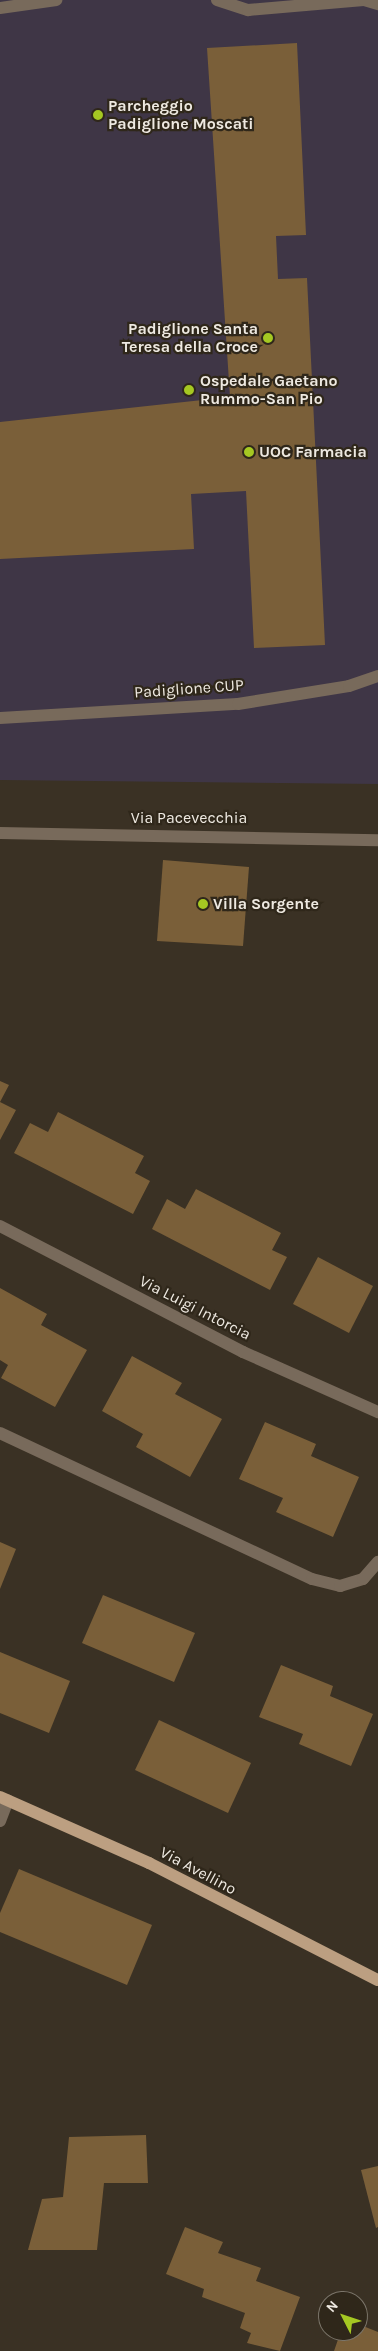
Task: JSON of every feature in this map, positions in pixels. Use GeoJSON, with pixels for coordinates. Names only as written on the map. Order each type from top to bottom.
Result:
{"type":"FeatureCollection","features":[{"type":"Feature","properties":{"kind":"main road","name":"Via Avellino"},"geometry":{"type":"LineString","coordinates":[[4,1799],[149,1863],[378,1980]]}},
{"type":"Feature","properties":{"kind":"street"},"geometry":{"type":"LineString","coordinates":[[0,8],[56,0]]}},
{"type":"Feature","properties":{"kind":"street"},"geometry":{"type":"LineString","coordinates":[[216,0],[248,10],[364,0],[378,4]]}},
{"type":"Feature","properties":{"kind":"street","name":"Padiglione CUP"},"geometry":{"type":"LineString","coordinates":[[0,718],[238,704],[349,686],[378,676]]}},
{"type":"Feature","properties":{"kind":"street","name":"Via Pacevecchia"},"geometry":{"type":"LineString","coordinates":[[0,833],[378,840]]}},
{"type":"Feature","properties":{"kind":"street","name":"Via Luigi Intorcia"},"geometry":{"type":"LineString","coordinates":[[0,1226],[243,1352],[378,1412]]}},
{"type":"Feature","properties":{"kind":"street"},"geometry":{"type":"LineString","coordinates":[[0,1433],[312,1579],[340,1586],[363,1580],[378,1562]]}},
{"type":"Feature","properties":{"kind":"street"},"geometry":{"type":"LineString","coordinates":[[0,1820],[4,1799]]}},
{"type":"Feature","properties":{"kind":"shaded area","name":"Ospedale Gaetano Rummo-San Pio"},"geometry":{"type":"Polygon","coordinates":[[[0,0],[378,0],[378,784],[0,780],[0,0]]]}},
{"type":"Feature","properties":{"kind":"building","name":"Padiglione Santa Teresa della Croce"},"geometry":{"type":"Polygon","coordinates":[[[297,43],[306,235],[276,236],[278,279],[307,278],[325,645],[254,648],[246,491],[191,494],[194,549],[0,559],[0,422],[230,397],[207,48],[297,43]]]}},
{"type":"Feature","properties":{"kind":"building","name":"Villa Sorgente"},"geometry":{"type":"Polygon","coordinates":[[[163,860],[249,867],[243,946],[157,941],[163,860]]]}},
{"type":"Feature","properties":{"kind":"building"},"geometry":{"type":"Polygon","coordinates":[[[0,1081],[9,1085],[0,1102],[0,1081]]]}},
{"type":"Feature","properties":{"kind":"building"},"geometry":{"type":"Polygon","coordinates":[[[0,1102],[16,1110],[0,1140],[0,1102]]]}},
{"type":"Feature","properties":{"kind":"building"},"geometry":{"type":"Polygon","coordinates":[[[58,1112],[144,1156],[135,1173],[150,1181],[133,1214],[14,1153],[30,1123],[48,1132],[58,1112]]]}},
{"type":"Feature","properties":{"kind":"building"},"geometry":{"type":"Polygon","coordinates":[[[196,1189],[281,1233],[272,1250],[287,1257],[270,1290],[152,1229],[167,1199],[185,1209],[196,1189]]]}},
{"type":"Feature","properties":{"kind":"building"},"geometry":{"type":"Polygon","coordinates":[[[318,1257],[373,1286],[349,1333],[293,1304],[318,1257]]]}},
{"type":"Feature","properties":{"kind":"building"},"geometry":{"type":"Polygon","coordinates":[[[0,1288],[47,1314],[41,1325],[87,1350],[55,1407],[1,1378],[8,1365],[0,1360],[0,1288]]]}},
{"type":"Feature","properties":{"kind":"building"},"geometry":{"type":"Polygon","coordinates":[[[132,1356],[182,1383],[175,1394],[222,1419],[190,1477],[136,1447],[143,1434],[102,1411],[132,1356]]]}},
{"type":"Feature","properties":{"kind":"building"},"geometry":{"type":"Polygon","coordinates":[[[265,1422],[316,1444],[311,1456],[359,1477],[333,1537],[276,1512],[283,1498],[239,1479],[265,1422]]]}},
{"type":"Feature","properties":{"kind":"building"},"geometry":{"type":"Polygon","coordinates":[[[0,1542],[16,1549],[0,1589],[0,1542]]]}},
{"type":"Feature","properties":{"kind":"building"},"geometry":{"type":"Polygon","coordinates":[[[103,1595],[195,1633],[174,1682],[82,1643],[103,1595]]]}},
{"type":"Feature","properties":{"kind":"building"},"geometry":{"type":"Polygon","coordinates":[[[0,1652],[70,1681],[49,1733],[0,1713],[0,1652]]]}},
{"type":"Feature","properties":{"kind":"building"},"geometry":{"type":"Polygon","coordinates":[[[281,1665],[333,1686],[330,1696],[373,1714],[351,1766],[299,1744],[303,1734],[259,1717],[281,1665]]]}},
{"type":"Feature","properties":{"kind":"building"},"geometry":{"type":"Polygon","coordinates":[[[159,1720],[251,1763],[228,1813],[135,1770],[159,1720]]]}},
{"type":"Feature","properties":{"kind":"building"},"geometry":{"type":"Polygon","coordinates":[[[19,1869],[152,1925],[127,1985],[0,1932],[0,1913],[19,1869]]]}},
{"type":"Feature","properties":{"kind":"building"},"geometry":{"type":"Polygon","coordinates":[[[146,2135],[148,2183],[104,2183],[97,2250],[28,2250],[42,2199],[63,2197],[69,2137],[146,2135]]]}},
{"type":"Feature","properties":{"kind":"building"},"geometry":{"type":"Polygon","coordinates":[[[378,2166],[378,2227],[376,2228],[361,2170],[378,2166]]]}},
{"type":"Feature","properties":{"kind":"building"},"geometry":{"type":"Polygon","coordinates":[[[185,2227],[223,2242],[218,2253],[261,2268],[256,2281],[300,2297],[280,2351],[247,2343],[251,2333],[240,2328],[245,2313],[202,2297],[204,2289],[166,2274],[185,2227]]]}},
{"type":"Feature","properties":{"kind":"building"},"geometry":{"type":"Polygon","coordinates":[[[368,2328],[378,2332],[378,2351],[334,2351],[338,2341],[368,2341],[368,2328]]]}},
{"type":"Feature","properties":{"kind":"place","name":"Parcheggio Padiglione Moscati"},"geometry":{"type":"Point","coordinates":[98,115]}},
{"type":"Feature","properties":{"kind":"place","name":"Padiglione Santa Teresa della Croce"},"geometry":{"type":"Point","coordinates":[268,338]}},
{"type":"Feature","properties":{"kind":"place","name":"Ospedale Gaetano Rummo-San Pio"},"geometry":{"type":"Point","coordinates":[189,390]}},
{"type":"Feature","properties":{"kind":"place","name":"UOC Farmacia"},"geometry":{"type":"Point","coordinates":[249,452]}},
{"type":"Feature","properties":{"kind":"place","name":"Villa Sorgente"},"geometry":{"type":"Point","coordinates":[203,904]}}]}
